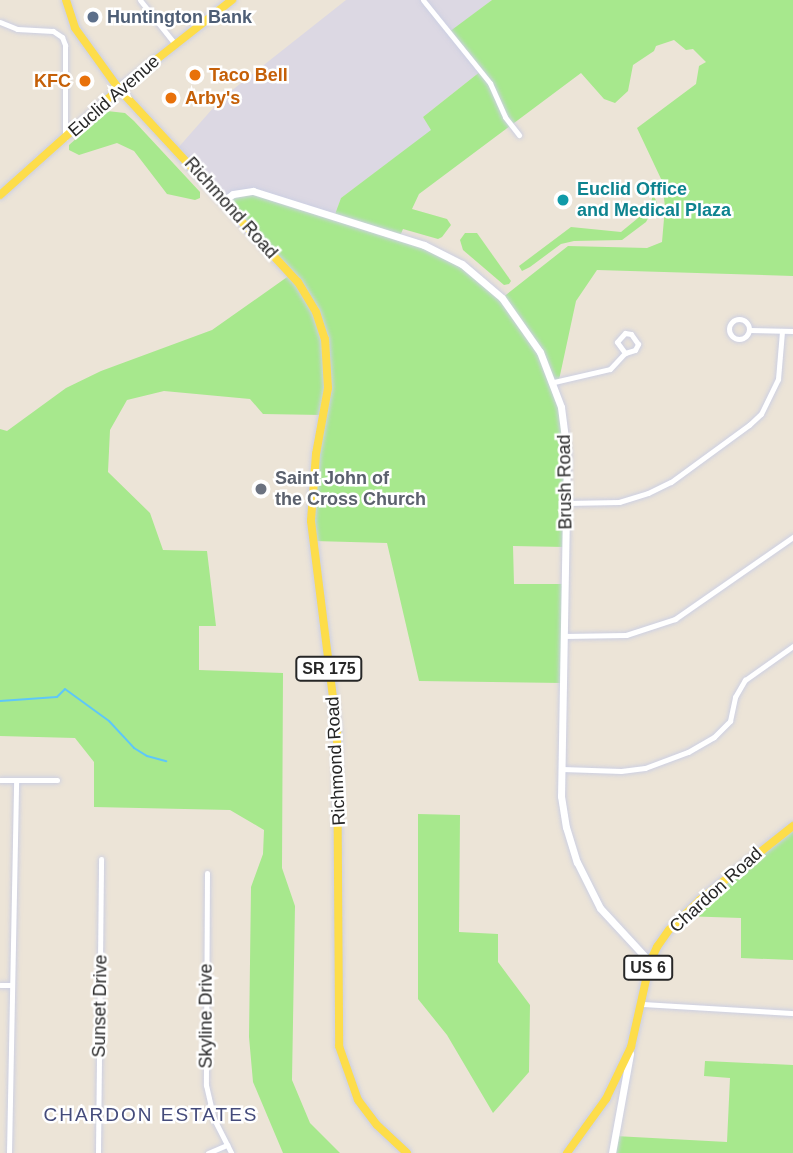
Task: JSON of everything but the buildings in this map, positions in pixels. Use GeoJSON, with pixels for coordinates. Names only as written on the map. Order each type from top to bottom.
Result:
{"type":"FeatureCollection","features":[{"type":"Feature","properties":{"kind":"main road","name":"SR 175"},"geometry":{"type":"LineString","coordinates":[[66,0],[75,28],[88,50],[119,89]]}},
{"type":"Feature","properties":{"kind":"main road","name":"Euclid Avenue"},"geometry":{"type":"LineString","coordinates":[[0,195],[119,89],[232,0]]}},
{"type":"Feature","properties":{"kind":"main road","name":"Richmond Road"},"geometry":{"type":"LineString","coordinates":[[119,89],[298,282],[316,312],[325,339],[328,388],[316,454],[311,521],[337,731],[340,810],[339,1046],[358,1100],[377,1125],[407,1153]]}},
{"type":"Feature","properties":{"kind":"main road","name":"Chardon Road"},"geometry":{"type":"LineString","coordinates":[[568,1153],[606,1099],[631,1047],[650,962],[669,930],[682,916],[793,826]]}},
{"type":"Feature","properties":{"kind":"street"},"geometry":{"type":"LineString","coordinates":[[140,0],[175,44]]}},
{"type":"Feature","properties":{"kind":"street"},"geometry":{"type":"LineString","coordinates":[[423,0],[490,83],[505,117],[519,135]]}},
{"type":"Feature","properties":{"kind":"street"},"geometry":{"type":"LineString","coordinates":[[0,22],[18,29],[53,31],[62,37],[65,45],[65,138]]}},
{"type":"Feature","properties":{"kind":"street","name":"Brush Road"},"geometry":{"type":"LineString","coordinates":[[222,201],[233,194],[253,191],[412,240],[462,264],[518,317],[540,352],[554,382],[565,431],[561,796],[566,827],[590,891],[614,928],[650,962]]}},
{"type":"Feature","properties":{"kind":"street"},"geometry":{"type":"LineString","coordinates":[[750,330],[793,331]]}},
{"type":"Feature","properties":{"kind":"street"},"geometry":{"type":"LineString","coordinates":[[566,503],[619,502],[648,493],[671,482],[749,425],[761,414],[778,379],[782,331]]}},
{"type":"Feature","properties":{"kind":"street"},"geometry":{"type":"LineString","coordinates":[[554,382],[601,373],[616,365],[625,354]]}},
{"type":"Feature","properties":{"kind":"street"},"geometry":{"type":"LineString","coordinates":[[564,636],[599,638],[649,630],[698,606],[793,537]]}},
{"type":"Feature","properties":{"kind":"street"},"geometry":{"type":"LineString","coordinates":[[787,542],[793,550]]}},
{"type":"Feature","properties":{"kind":"street"},"geometry":{"type":"LineString","coordinates":[[562,769],[621,771],[645,768],[688,752],[715,737],[730,721],[735,697],[745,680],[793,646]]}},
{"type":"Feature","properties":{"kind":"street"},"geometry":{"type":"LineString","coordinates":[[0,780],[57,780]]}},
{"type":"Feature","properties":{"kind":"street"},"geometry":{"type":"LineString","coordinates":[[9,1153],[16,780]]}},
{"type":"Feature","properties":{"kind":"street","name":"Sunset Drive"},"geometry":{"type":"LineString","coordinates":[[98,1153],[101,859]]}},
{"type":"Feature","properties":{"kind":"street","name":"Skyline Drive"},"geometry":{"type":"LineString","coordinates":[[207,873],[206,1085],[209,1104],[231,1153]]}},
{"type":"Feature","properties":{"kind":"street"},"geometry":{"type":"LineString","coordinates":[[0,985],[12,985]]}},
{"type":"Feature","properties":{"kind":"street"},"geometry":{"type":"LineString","coordinates":[[641,1004],[793,1013]]}},
{"type":"Feature","properties":{"kind":"street"},"geometry":{"type":"LineString","coordinates":[[612,1153],[631,1047]]}},
{"type":"Feature","properties":{"kind":"street"},"geometry":{"type":"LineString","coordinates":[[208,1153],[227,1146]]}},
{"type":"Feature","properties":{"kind":"shaded area"},"geometry":{"type":"Polygon","coordinates":[[[346,0],[492,0],[450,32],[481,71],[423,117],[432,130],[341,198],[334,217],[223,201],[177,149],[221,99],[346,0]]]}},
{"type":"Feature","properties":{"kind":"green space"},"geometry":{"type":"Polygon","coordinates":[[[492,0],[793,0],[793,276],[597,270],[576,301],[559,380],[554,382],[565,427],[565,547],[513,546],[514,584],[564,584],[563,683],[419,681],[387,543],[314,541],[311,521],[323,415],[263,414],[250,399],[164,391],[127,400],[110,430],[108,472],[150,513],[163,550],[207,551],[216,626],[199,626],[199,670],[283,673],[282,868],[295,906],[292,1080],[310,1123],[340,1153],[283,1153],[253,1082],[249,1037],[251,887],[263,854],[264,830],[230,810],[94,807],[94,762],[75,738],[0,736],[0,429],[7,431],[66,388],[101,371],[212,330],[290,275],[223,201],[245,191],[334,217],[341,198],[431,130],[423,117],[481,71],[449,32],[492,0]],[[674,40],[656,46],[654,51],[633,65],[628,91],[615,103],[604,99],[581,73],[419,194],[412,209],[447,219],[451,225],[442,237],[438,239],[403,229],[400,236],[462,264],[502,298],[568,246],[647,248],[662,242],[665,207],[662,181],[637,128],[696,84],[699,66],[706,62],[693,49],[686,50],[674,40]]]}},
{"type":"Feature","properties":{"kind":"green space"},"geometry":{"type":"Polygon","coordinates":[[[107,111],[125,113],[134,121],[200,192],[200,198],[195,200],[167,194],[134,151],[117,143],[79,155],[69,150],[69,145],[107,111]]]}},
{"type":"Feature","properties":{"kind":"green space"},"geometry":{"type":"Polygon","coordinates":[[[653,195],[657,202],[646,222],[622,240],[574,241],[561,244],[530,267],[522,271],[519,266],[571,227],[621,232],[649,209],[653,195]]]}},
{"type":"Feature","properties":{"kind":"green space"},"geometry":{"type":"Polygon","coordinates":[[[465,233],[477,233],[511,281],[509,284],[504,285],[463,250],[460,240],[465,233]]]}},
{"type":"Feature","properties":{"kind":"green space"},"geometry":{"type":"Polygon","coordinates":[[[418,814],[460,815],[459,932],[498,934],[498,962],[530,1005],[529,1072],[493,1113],[447,1035],[418,999],[418,814]]]}},
{"type":"Feature","properties":{"kind":"green space"},"geometry":{"type":"Polygon","coordinates":[[[793,826],[793,960],[741,958],[741,918],[682,916],[793,826]]]}},
{"type":"Feature","properties":{"kind":"green space"},"geometry":{"type":"Polygon","coordinates":[[[705,1061],[793,1065],[793,1153],[612,1153],[615,1136],[727,1142],[730,1078],[704,1076],[705,1061]]]}},
{"type":"Feature","properties":{"kind":"waterway"},"geometry":{"type":"LineString","coordinates":[[0,701],[57,697],[65,689],[109,721],[134,748],[147,756],[166,761]]}},
{"type":"Feature","properties":{"kind":"place","name":"Huntington Bank"},"geometry":{"type":"Point","coordinates":[93,17]}},
{"type":"Feature","properties":{"kind":"place","name":"Taco Bell"},"geometry":{"type":"Point","coordinates":[195,75]}},
{"type":"Feature","properties":{"kind":"place","name":"KFC"},"geometry":{"type":"Point","coordinates":[85,81]}},
{"type":"Feature","properties":{"kind":"place","name":"Arby's"},"geometry":{"type":"Point","coordinates":[171,98]}},
{"type":"Feature","properties":{"kind":"place","name":"Euclid Office and Medical Plaza"},"geometry":{"type":"Point","coordinates":[563,200]}},
{"type":"Feature","properties":{"kind":"place","name":"Saint John of the Cross Church"},"geometry":{"type":"Point","coordinates":[261,489]}},
{"type":"Feature","properties":{"kind":"district","name":"CHARDON ESTATES"},"geometry":{"type":"Point","coordinates":[151,1115]}}]}
